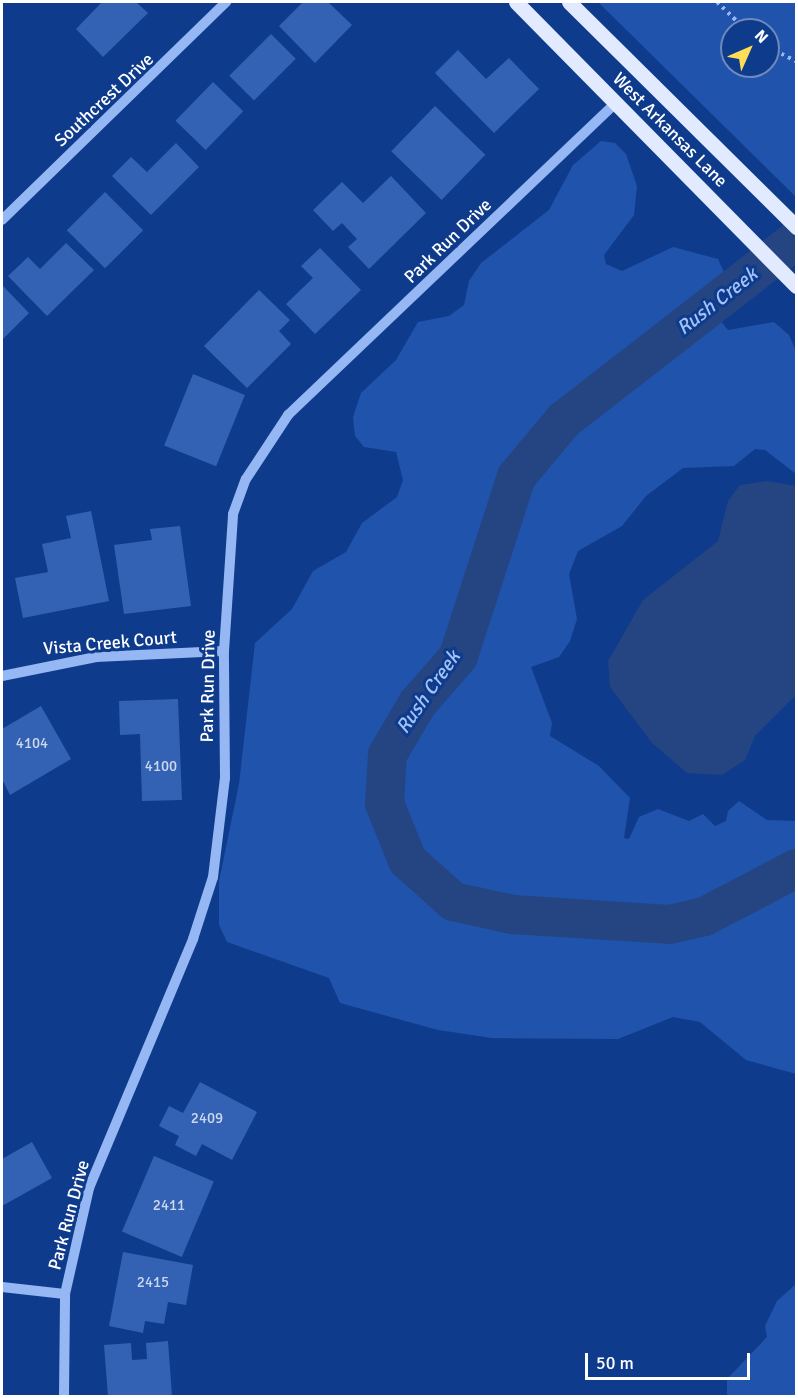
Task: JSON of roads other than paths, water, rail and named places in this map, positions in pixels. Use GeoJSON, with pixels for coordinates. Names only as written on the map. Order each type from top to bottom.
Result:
{"type":"FeatureCollection","features":[{"type":"Feature","properties":{"kind":"main road","name":"West Arkansas Lane"},"geometry":{"type":"LineString","coordinates":[[516,2],[796,286]]}},
{"type":"Feature","properties":{"kind":"main road","name":"West Arkansas Lane"},"geometry":{"type":"LineString","coordinates":[[569,2],[796,227]]}},
{"type":"Feature","properties":{"kind":"street","name":"Southcrest Drive"},"geometry":{"type":"LineString","coordinates":[[2,220],[226,2]]}},
{"type":"Feature","properties":{"kind":"street","name":"Park Run Drive"},"geometry":{"type":"LineString","coordinates":[[64,1396],[65,1294],[89,1188],[193,939],[213,877],[225,778],[224,651],[233,514],[269,439],[615,103]]}},
{"type":"Feature","properties":{"kind":"street","name":"Vista Creek Court"},"geometry":{"type":"LineString","coordinates":[[2,676],[96,657],[224,651]]}},
{"type":"Feature","properties":{"kind":"street"},"geometry":{"type":"LineString","coordinates":[[2,1287],[65,1294]]}},
{"type":"Feature","properties":{"kind":"waterway","name":"Rush Creek"},"geometry":{"type":"LineString","coordinates":[[796,239],[563,420],[516,476],[458,656],[417,703],[387,754],[384,803],[407,860],[453,901],[512,914],[669,924],[704,916],[796,868]]}}]}
